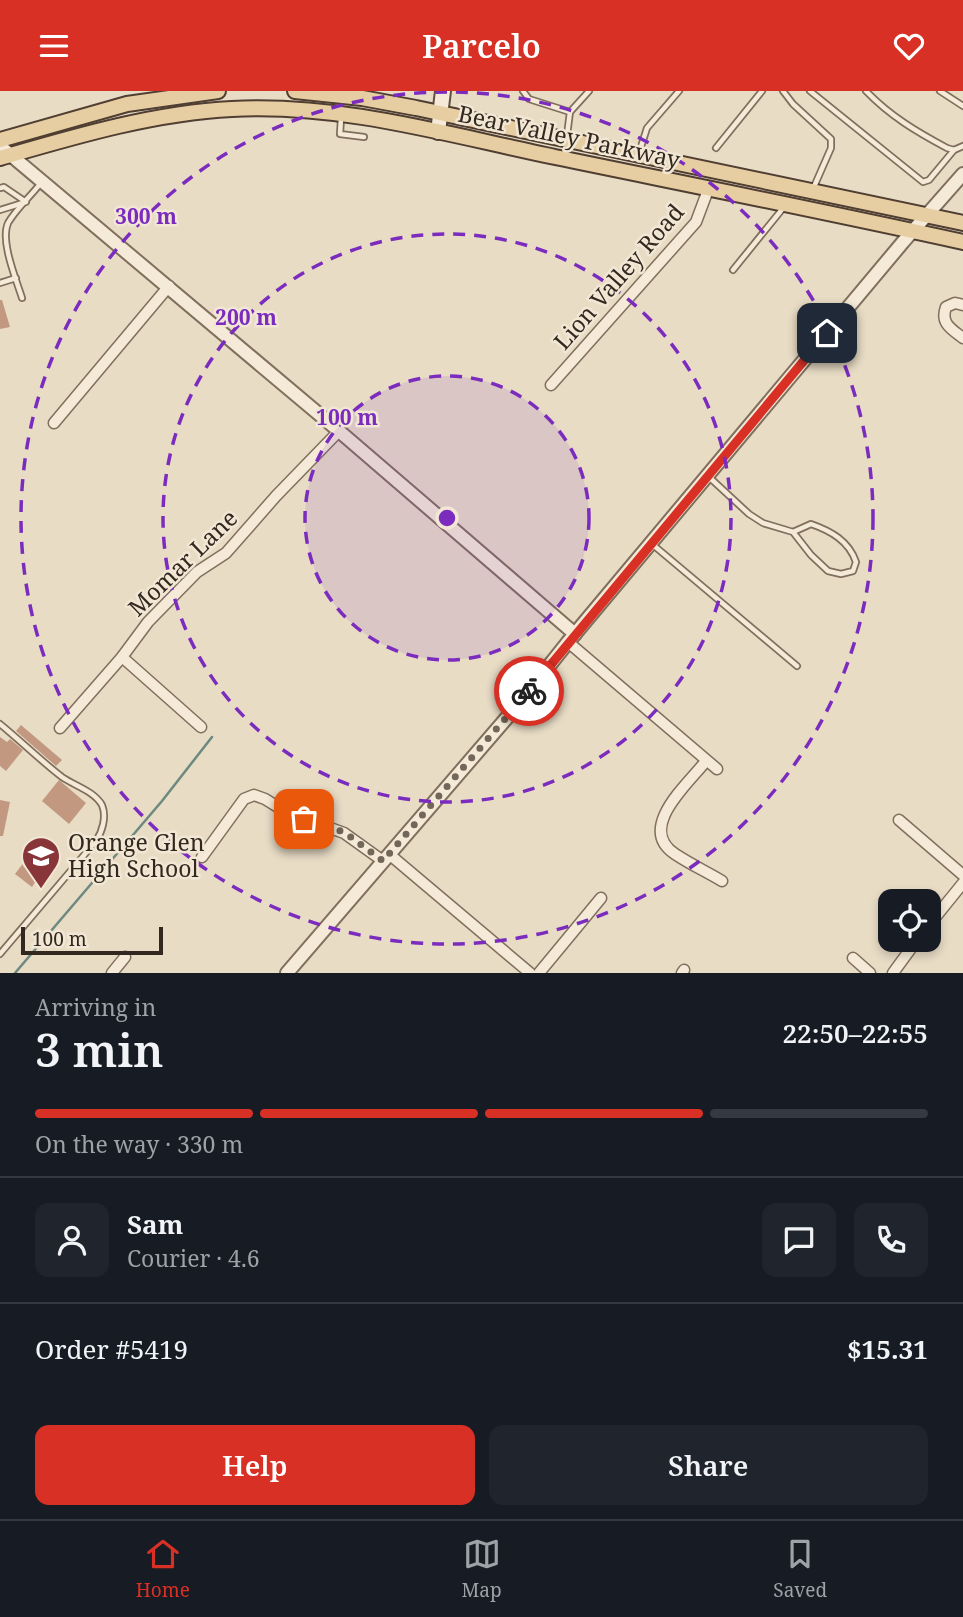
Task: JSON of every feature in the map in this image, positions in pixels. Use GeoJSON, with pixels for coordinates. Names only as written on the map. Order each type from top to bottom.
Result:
{"type":"FeatureCollection","features":[{"type":"Feature","properties":{"kind":"main road"},"geometry":{"type":"LineString","coordinates":[[0,140],[127,104],[218,91]]}},
{"type":"Feature","properties":{"kind":"main road","name":"Bear Valley Parkway"},"geometry":{"type":"LineString","coordinates":[[295,91],[362,98],[441,113],[963,223]]}},
{"type":"Feature","properties":{"kind":"main road"},"geometry":{"type":"LineString","coordinates":[[438,132],[443,91]]}},
{"type":"Feature","properties":{"kind":"main road","name":"Bear Valley Parkway"},"geometry":{"type":"LineString","coordinates":[[4,153],[191,111],[284,108],[341,114],[438,132],[963,242]]}},
{"type":"Feature","properties":{"kind":"street"},"geometry":{"type":"LineString","coordinates":[[4,153],[169,286],[339,431],[717,769]]}},
{"type":"Feature","properties":{"kind":"street"},"geometry":{"type":"LineString","coordinates":[[287,973],[517,706],[571,638],[963,174]]}},
{"type":"Feature","properties":{"kind":"street","name":"Lion Valley Road"},"geometry":{"type":"LineString","coordinates":[[551,385],[696,222],[708,190]]}},
{"type":"Feature","properties":{"kind":"street"},"geometry":{"type":"LineString","coordinates":[[54,423],[169,286]]}},
{"type":"Feature","properties":{"kind":"street"},"geometry":{"type":"LineString","coordinates":[[963,305],[956,303],[946,307],[943,314],[946,325],[963,338]]}},
{"type":"Feature","properties":{"kind":"street","name":"Momar Lane"},"geometry":{"type":"LineString","coordinates":[[60,728],[122,657],[148,622],[197,572],[226,553],[339,431]]}},
{"type":"Feature","properties":{"kind":"street"},"geometry":{"type":"LineString","coordinates":[[122,657],[201,727]]}},
{"type":"Feature","properties":{"kind":"street"},"geometry":{"type":"LineString","coordinates":[[706,761],[666,810],[660,822],[660,832],[664,843],[673,853],[722,881]]}},
{"type":"Feature","properties":{"kind":"street"},"geometry":{"type":"LineString","coordinates":[[202,857],[244,799],[254,795],[286,812],[344,832],[386,857],[530,973]]}},
{"type":"Feature","properties":{"kind":"street"},"geometry":{"type":"LineString","coordinates":[[899,820],[963,875]]}},
{"type":"Feature","properties":{"kind":"street"},"geometry":{"type":"LineString","coordinates":[[941,910],[963,883]]}},
{"type":"Feature","properties":{"kind":"street"},"geometry":{"type":"LineString","coordinates":[[539,973],[601,898]]}},
{"type":"Feature","properties":{"kind":"street"},"geometry":{"type":"LineString","coordinates":[[893,973],[908,952]]}},
{"type":"Feature","properties":{"kind":"street"},"geometry":{"type":"LineString","coordinates":[[112,973],[125,957]]}},
{"type":"Feature","properties":{"kind":"street"},"geometry":{"type":"LineString","coordinates":[[853,958],[870,973]]}},
{"type":"Feature","properties":{"kind":"lane"},"geometry":{"type":"LineString","coordinates":[[523,91],[529,99],[570,112]]}},
{"type":"Feature","properties":{"kind":"lane"},"geometry":{"type":"LineString","coordinates":[[566,139],[570,112],[589,91]]}},
{"type":"Feature","properties":{"kind":"lane"},"geometry":{"type":"LineString","coordinates":[[639,154],[647,128],[679,91]]}},
{"type":"Feature","properties":{"kind":"lane"},"geometry":{"type":"LineString","coordinates":[[716,148],[762,91]]}},
{"type":"Feature","properties":{"kind":"lane"},"geometry":{"type":"LineString","coordinates":[[783,91],[793,104],[831,139],[831,148],[812,190]]}},
{"type":"Feature","properties":{"kind":"lane"},"geometry":{"type":"LineString","coordinates":[[810,91],[923,182],[929,180],[954,150],[963,146]]}},
{"type":"Feature","properties":{"kind":"lane"},"geometry":{"type":"LineString","coordinates":[[866,91],[881,107],[911,129],[954,150]]}},
{"type":"Feature","properties":{"kind":"lane"},"geometry":{"type":"LineString","coordinates":[[940,91],[963,106]]}},
{"type":"Feature","properties":{"kind":"lane"},"geometry":{"type":"LineString","coordinates":[[341,114],[340,134],[364,137]]}},
{"type":"Feature","properties":{"kind":"lane"},"geometry":{"type":"LineString","coordinates":[[22,298],[6,248],[5,234],[8,223],[42,181]]}},
{"type":"Feature","properties":{"kind":"lane"},"geometry":{"type":"LineString","coordinates":[[0,188],[4,187],[26,202]]}},
{"type":"Feature","properties":{"kind":"lane"},"geometry":{"type":"LineString","coordinates":[[0,210],[26,202]]}},
{"type":"Feature","properties":{"kind":"lane"},"geometry":{"type":"LineString","coordinates":[[733,270],[787,204]]}},
{"type":"Feature","properties":{"kind":"lane"},"geometry":{"type":"LineString","coordinates":[[0,283],[16,278]]}},
{"type":"Feature","properties":{"kind":"lane"},"geometry":{"type":"LineString","coordinates":[[708,476],[749,514],[763,523],[793,532],[805,549],[828,571],[841,574],[853,571],[856,562],[852,550],[840,538],[811,524],[793,532]]}},
{"type":"Feature","properties":{"kind":"lane"},"geometry":{"type":"LineString","coordinates":[[652,544],[797,666]]}},
{"type":"Feature","properties":{"kind":"lane"},"geometry":{"type":"LineString","coordinates":[[0,724],[63,778],[87,791],[99,802],[104,814],[101,834],[96,841],[0,954]]}},
{"type":"Feature","properties":{"kind":"building"},"geometry":{"type":"Polygon","coordinates":[[[0,300],[10,327],[0,329],[0,300]]]}},
{"type":"Feature","properties":{"kind":"building"},"geometry":{"type":"Polygon","coordinates":[[[21,725],[62,760],[56,766],[16,731],[21,725]]]}},
{"type":"Feature","properties":{"kind":"building"},"geometry":{"type":"Polygon","coordinates":[[[0,737],[7,742],[10,739],[23,750],[6,771],[0,766],[0,737]]]}},
{"type":"Feature","properties":{"kind":"building"},"geometry":{"type":"Polygon","coordinates":[[[59,780],[86,803],[69,824],[42,801],[59,780]]]}},
{"type":"Feature","properties":{"kind":"building"},"geometry":{"type":"Polygon","coordinates":[[[0,800],[10,802],[3,836],[0,836],[0,800]]]}},
{"type":"Feature","properties":{"kind":"building"},"geometry":{"type":"Polygon","coordinates":[[[28,857],[44,869],[32,887],[15,874],[28,857]]]}},
{"type":"Feature","properties":{"kind":"waterway"},"geometry":{"type":"LineString","coordinates":[[15,973],[162,801],[212,737]]}},
{"type":"Feature","properties":{"kind":"way so far"},"geometry":{"type":"LineString","coordinates":[[304,819],[344,832],[383,861],[529,691]]}},
{"type":"Feature","properties":{"kind":"place","name":"Orange Glen High School"},"geometry":{"type":"Point","coordinates":[41,890]}},
{"type":"Feature","properties":{"kind":"route"},"geometry":{"type":"LineString","coordinates":[[529,691],[827,333]]}}]}
